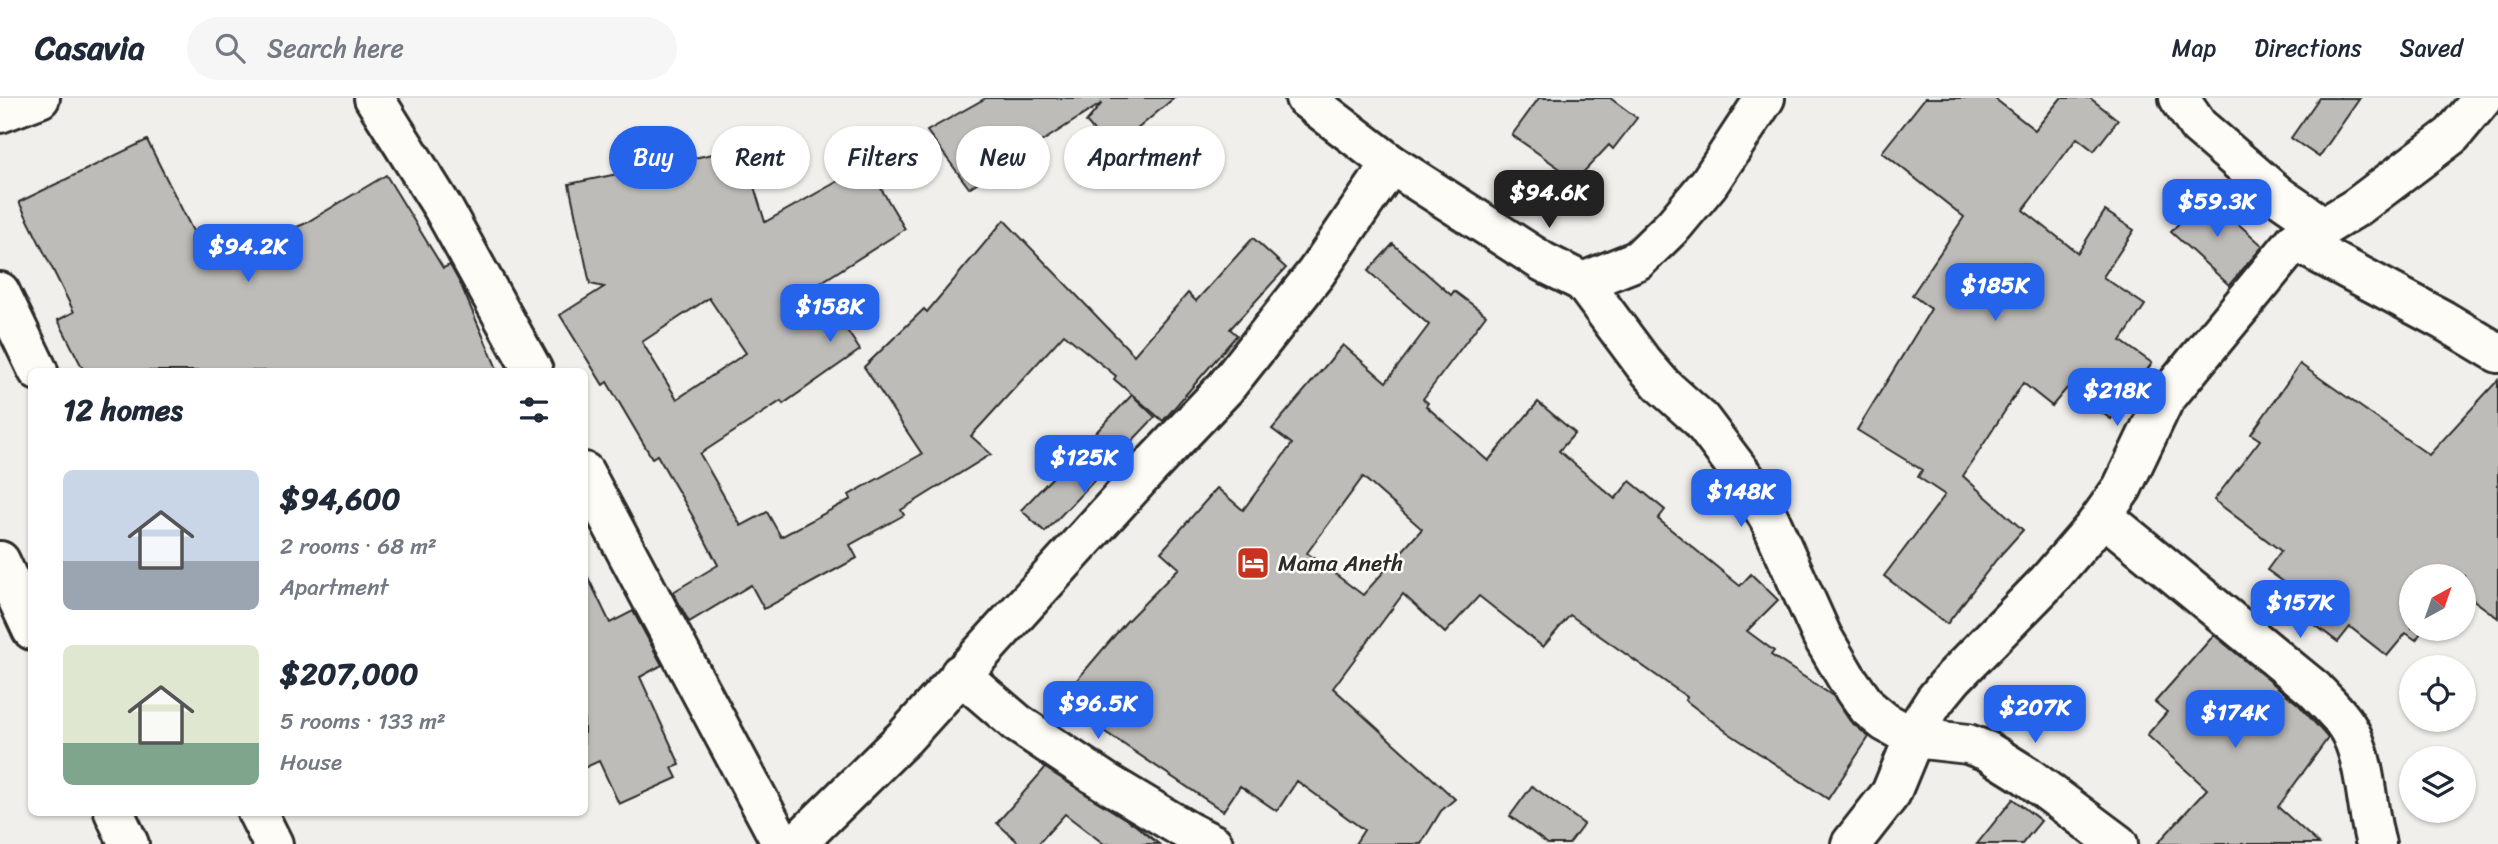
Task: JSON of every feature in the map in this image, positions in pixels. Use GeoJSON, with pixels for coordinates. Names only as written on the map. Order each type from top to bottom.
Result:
{"type":"FeatureCollection","features":[{"type":"Feature","properties":{"kind":"main road"},"geometry":{"type":"LineString","coordinates":[[0,113],[40,98]]}},
{"type":"Feature","properties":{"kind":"main road"},"geometry":{"type":"LineString","coordinates":[[374,98],[443,208],[531,368]]}},
{"type":"Feature","properties":{"kind":"main road"},"geometry":{"type":"LineString","coordinates":[[1305,98],[1391,164],[1543,262],[1583,282],[1643,363],[1706,427],[1747,481],[1770,520],[1822,636],[1868,708],[1885,722],[1914,738],[1968,744],[1987,751],[2027,776],[2118,844]]}},
{"type":"Feature","properties":{"kind":"main road"},"geometry":{"type":"LineString","coordinates":[[1583,282],[1638,260],[1674,225],[1709,183],[1765,98]]}},
{"type":"Feature","properties":{"kind":"main road"},"geometry":{"type":"LineString","coordinates":[[2179,98],[2198,126],[2279,196],[2309,234],[2498,353]]}},
{"type":"Feature","properties":{"kind":"main road"},"geometry":{"type":"LineString","coordinates":[[1852,844],[1891,793],[1926,713],[1954,677],[2047,582],[2103,516],[2122,488],[2164,400],[2309,234],[2357,207],[2452,135],[2483,98]]}},
{"type":"Feature","properties":{"kind":"main road"},"geometry":{"type":"LineString","coordinates":[[796,844],[869,775],[1225,388],[1316,274],[1391,164]]}},
{"type":"Feature","properties":{"kind":"main road"},"geometry":{"type":"LineString","coordinates":[[0,292],[37,368]]}},
{"type":"Feature","properties":{"kind":"main road"},"geometry":{"type":"LineString","coordinates":[[588,480],[782,844]]}},
{"type":"Feature","properties":{"kind":"main road"},"geometry":{"type":"LineString","coordinates":[[2103,516],[2314,689],[2338,715],[2352,736],[2376,844]]}},
{"type":"Feature","properties":{"kind":"main road"},"geometry":{"type":"LineString","coordinates":[[0,561],[28,621]]}},
{"type":"Feature","properties":{"kind":"main road"},"geometry":{"type":"LineString","coordinates":[[960,674],[1017,723],[1115,788],[1213,844]]}},
{"type":"Feature","properties":{"kind":"main road"},"geometry":{"type":"LineString","coordinates":[[116,816],[129,844]]}},
{"type":"Feature","properties":{"kind":"main road"},"geometry":{"type":"LineString","coordinates":[[259,816],[273,844]]}},
{"type":"Feature","properties":{"kind":"building"},"geometry":{"type":"Polygon","coordinates":[[[986,98],[1174,98],[1141,126],[1089,126],[1086,122],[1102,103],[1050,136],[1050,126],[956,126],[956,170],[942,151],[942,126],[936,126],[986,98]]]}},
{"type":"Feature","properties":{"kind":"building"},"geometry":{"type":"Polygon","coordinates":[[[1539,98],[1610,98],[1637,118],[1613,149],[1609,145],[1576,180],[1512,135],[1539,98]]]}},
{"type":"Feature","properties":{"kind":"building"},"geometry":{"type":"Polygon","coordinates":[[[1925,98],[1994,98],[2035,130],[2061,98],[2090,98],[2118,120],[2094,151],[2077,138],[2023,210],[2078,253],[2105,211],[2134,230],[2103,277],[2145,305],[2121,341],[2152,363],[2111,419],[2067,388],[2052,406],[2023,383],[1963,476],[2023,530],[1996,560],[1947,624],[1884,576],[1945,495],[1918,477],[1922,470],[1857,430],[1931,309],[1912,295],[1964,217],[1882,152],[1925,98]]]}},
{"type":"Feature","properties":{"kind":"building"},"geometry":{"type":"Polygon","coordinates":[[[2319,98],[2360,98],[2319,157],[2291,138],[2319,98]]]}},
{"type":"Feature","properties":{"kind":"building"},"geometry":{"type":"Polygon","coordinates":[[[147,140],[209,263],[304,224],[386,175],[443,268],[450,265],[497,368],[82,368],[58,320],[74,312],[19,202],[147,140]]]}},
{"type":"Feature","properties":{"kind":"building"},"geometry":{"type":"Polygon","coordinates":[[[711,154],[711,189],[755,189],[765,222],[824,189],[881,189],[905,229],[817,285],[860,350],[783,404],[781,401],[700,454],[741,526],[767,512],[781,537],[851,499],[849,495],[922,454],[864,367],[924,309],[927,312],[1004,220],[1134,355],[1188,293],[1196,301],[1253,238],[1286,268],[1230,329],[1237,335],[1163,421],[1114,379],[1116,376],[1064,334],[971,436],[991,454],[901,510],[904,515],[850,545],[857,558],[764,609],[751,585],[689,622],[673,592],[718,565],[657,455],[652,458],[607,382],[603,385],[560,315],[604,287],[590,284],[569,184],[609,176],[609,189],[697,189],[697,157],[711,154]],[[709,298],[642,342],[677,399],[746,353],[709,298]]]}},
{"type":"Feature","properties":{"kind":"building"},"geometry":{"type":"Polygon","coordinates":[[[2205,194],[2263,246],[2229,285],[2171,232],[2205,194]]]}},
{"type":"Feature","properties":{"kind":"building"},"geometry":{"type":"Polygon","coordinates":[[[1393,244],[1451,295],[1454,291],[1486,315],[1423,399],[1428,403],[1426,406],[1488,461],[1538,402],[1575,433],[1559,451],[1615,499],[1630,481],[1665,510],[1658,519],[1740,586],[1751,574],[1778,600],[1747,631],[1774,651],[1771,655],[1833,696],[1850,721],[1869,737],[1828,799],[1727,732],[1685,700],[1687,697],[1570,615],[1543,647],[1479,596],[1445,633],[1403,594],[1333,688],[1455,799],[1441,811],[1421,844],[1355,844],[1364,830],[1297,781],[1277,811],[1240,786],[1223,811],[1059,701],[1126,622],[1179,568],[1161,552],[1217,488],[1243,510],[1292,444],[1272,429],[1343,345],[1386,382],[1429,325],[1368,271],[1393,244]],[[1363,477],[1307,553],[1363,595],[1422,529],[1363,477]]]}},
{"type":"Feature","properties":{"kind":"building"},"geometry":{"type":"Polygon","coordinates":[[[2300,364],[2429,455],[2498,380],[2498,618],[2476,602],[2476,564],[2399,564],[2399,641],[2387,656],[2350,627],[2338,642],[2310,621],[2320,608],[2267,570],[2281,551],[2214,500],[2260,440],[2251,434],[2300,364]]]}},
{"type":"Feature","properties":{"kind":"building"},"geometry":{"type":"Polygon","coordinates":[[[1132,395],[1155,417],[1045,532],[1021,510],[1132,395]]]}},
{"type":"Feature","properties":{"kind":"building"},"geometry":{"type":"Polygon","coordinates":[[[588,577],[610,623],[633,611],[662,665],[640,677],[680,765],[672,768],[677,778],[619,804],[599,761],[588,766],[588,577]]]}},
{"type":"Feature","properties":{"kind":"building"},"geometry":{"type":"Polygon","coordinates":[[[2214,635],[2299,705],[2328,738],[2278,807],[2319,844],[2157,844],[2207,789],[2147,735],[2167,712],[2155,702],[2214,635]]]}},
{"type":"Feature","properties":{"kind":"building"},"geometry":{"type":"Polygon","coordinates":[[[1045,768],[1135,825],[1159,844],[1104,844],[1065,814],[1038,844],[1020,844],[997,823],[1045,768]]]}},
{"type":"Feature","properties":{"kind":"building"},"geometry":{"type":"Polygon","coordinates":[[[1532,786],[1584,824],[1569,844],[1548,844],[1510,816],[1532,786]]]}},
{"type":"Feature","properties":{"kind":"building"},"geometry":{"type":"Polygon","coordinates":[[[2013,799],[2041,821],[2022,844],[1977,844],[2013,799]]]}},
{"type":"Feature","properties":{"kind":"place","name":"Mama Aneth"},"geometry":{"type":"Point","coordinates":[1253,563]}}]}
